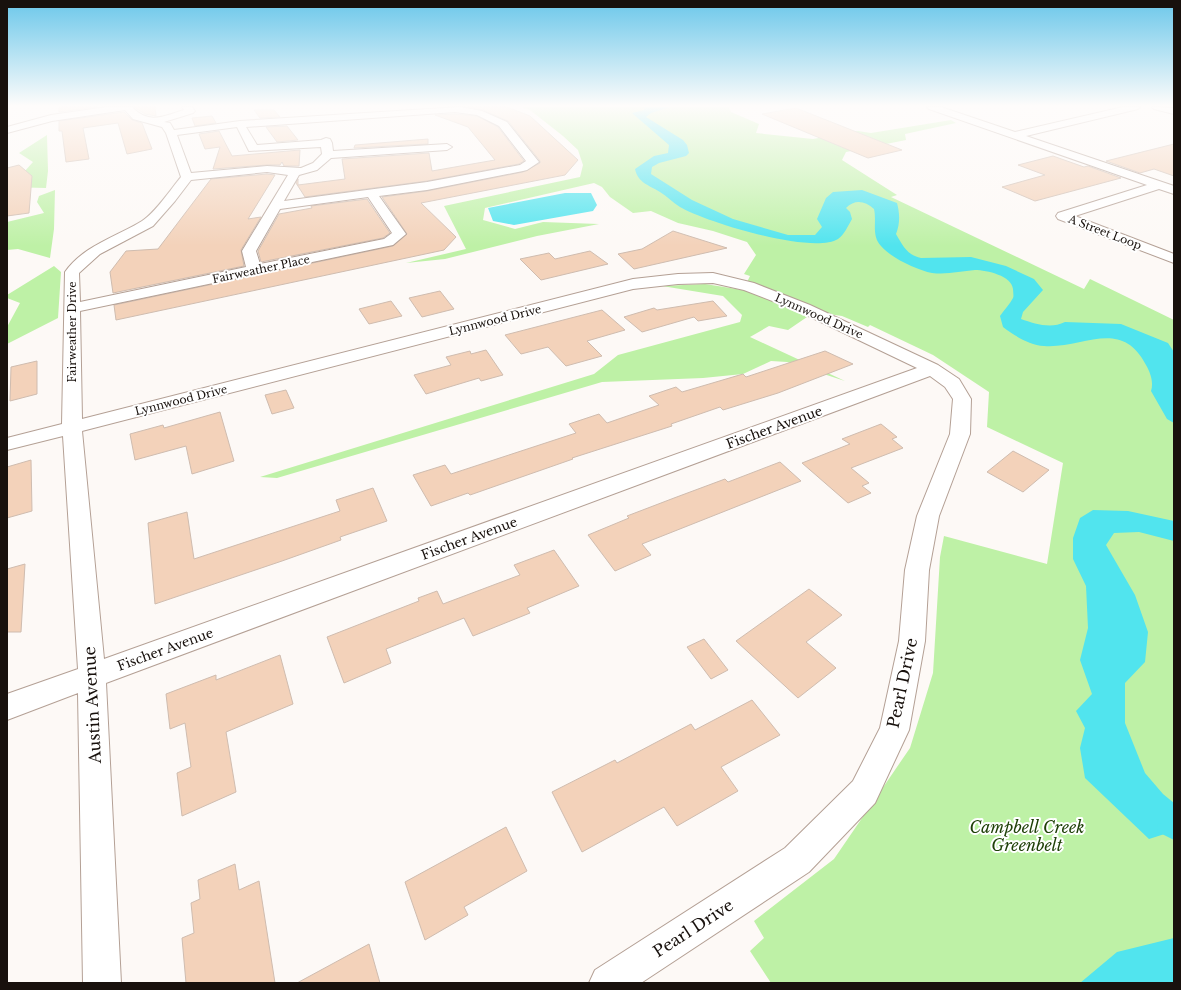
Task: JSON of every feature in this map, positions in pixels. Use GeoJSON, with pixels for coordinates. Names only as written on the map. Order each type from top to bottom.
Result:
{"type":"FeatureCollection","features":[{"type":"Feature","properties":{"kind":"street"},"geometry":{"type":"LineString","coordinates":[[178,153],[187,177],[266,169],[295,172],[308,171],[320,164],[328,155],[355,153]]}},
{"type":"Feature","properties":{"kind":"street"},"geometry":{"type":"LineString","coordinates":[[275,206],[427,186],[523,168],[533,162],[526,153]]}},
{"type":"Feature","properties":{"kind":"street"},"geometry":{"type":"LineString","coordinates":[[1067,153],[1174,190]]}},
{"type":"Feature","properties":{"kind":"street"},"geometry":{"type":"LineString","coordinates":[[254,271],[249,252],[295,172]]}},
{"type":"Feature","properties":{"kind":"street","name":"Fairweather Drive"},"geometry":{"type":"LineString","coordinates":[[72,427],[72,272],[95,251],[148,223],[171,198],[187,177]]}},
{"type":"Feature","properties":{"kind":"street","name":"A Street Loop"},"geometry":{"type":"LineString","coordinates":[[1159,185],[1063,216],[1174,259]]}},
{"type":"Feature","properties":{"kind":"street","name":"Fairweather Place"},"geometry":{"type":"LineString","coordinates":[[72,308],[388,242],[399,234],[371,193]]}},
{"type":"Feature","properties":{"kind":"street","name":"Lynnwood Drive"},"geometry":{"type":"LineString","coordinates":[[7,444],[633,284],[678,279],[713,278],[749,286],[804,308],[932,369],[952,383],[962,399]]}},
{"type":"Feature","properties":{"kind":"street","name":"Fischer Avenue"},"geometry":{"type":"LineString","coordinates":[[7,707],[932,369]]}},
{"type":"Feature","properties":{"kind":"street","name":"Pearl Drive"},"geometry":{"type":"LineString","coordinates":[[608,983],[797,860],[864,792],[894,730],[912,642],[917,570],[928,516],[960,434],[962,399]]}},
{"type":"Feature","properties":{"kind":"street","name":"Austin Avenue"},"geometry":{"type":"LineString","coordinates":[[72,427],[92,676],[102,983]]}},
{"type":"Feature","properties":{"kind":"green space"},"geometry":{"type":"Polygon","coordinates":[[[19,153],[48,153],[48,171],[46,188],[7,187],[7,178],[24,172],[33,162],[19,153]]]}},
{"type":"Feature","properties":{"kind":"green space","name":"Campbell Creek Greenbelt"},"geometry":{"type":"Polygon","coordinates":[[[579,153],[845,153],[842,160],[897,195],[891,197],[1084,289],[1090,279],[1174,320],[1174,983],[771,983],[750,951],[764,938],[754,921],[834,859],[910,748],[933,673],[940,557],[944,536],[1047,564],[1063,463],[987,427],[989,392],[933,355],[870,325],[868,327],[842,316],[787,308],[807,317],[788,330],[769,326],[750,337],[845,381],[787,362],[771,361],[743,374],[703,378],[602,382],[277,478],[260,477],[594,374],[618,355],[740,322],[742,315],[723,296],[662,286],[705,284],[743,290],[750,276],[744,274],[756,255],[747,242],[713,231],[678,223],[651,211],[633,213],[610,197],[602,187],[594,183],[485,208],[483,220],[515,229],[543,222],[599,224],[537,236],[445,259],[406,263],[466,249],[444,206],[580,177],[583,165],[579,153]]]}},
{"type":"Feature","properties":{"kind":"green space"},"geometry":{"type":"Polygon","coordinates":[[[55,190],[54,229],[50,258],[18,249],[7,250],[7,222],[44,213],[37,202],[39,196],[55,190]]]}},
{"type":"Feature","properties":{"kind":"green space"},"geometry":{"type":"Polygon","coordinates":[[[54,266],[61,272],[58,318],[7,344],[7,327],[20,303],[7,298],[7,295],[54,266]]]}},
{"type":"Feature","properties":{"kind":"water"},"geometry":{"type":"Polygon","coordinates":[[[667,153],[689,153],[686,156],[659,163],[652,167],[651,174],[692,200],[733,219],[788,235],[815,235],[822,227],[817,219],[826,198],[833,192],[862,190],[897,203],[899,219],[896,234],[912,255],[921,258],[971,257],[1006,266],[1034,279],[1043,290],[1023,312],[1021,319],[1037,324],[1049,325],[1065,322],[1121,324],[1168,343],[1174,352],[1174,423],[1167,419],[1151,391],[1152,381],[1146,365],[1136,351],[1125,342],[1113,339],[1100,339],[1059,346],[1044,346],[1022,340],[1003,327],[1000,316],[1013,297],[1012,284],[1004,277],[986,271],[975,270],[932,273],[905,263],[891,255],[878,242],[875,233],[874,209],[867,204],[856,202],[849,205],[846,208],[850,212],[852,219],[846,230],[838,239],[825,243],[806,243],[759,235],[712,221],[693,213],[675,204],[663,194],[641,181],[636,174],[635,169],[654,156],[667,153]]]}},
{"type":"Feature","properties":{"kind":"water"},"geometry":{"type":"Polygon","coordinates":[[[565,193],[591,193],[597,205],[593,211],[514,225],[493,221],[488,208],[565,193]]]}},
{"type":"Feature","properties":{"kind":"water"},"geometry":{"type":"Polygon","coordinates":[[[1093,510],[1128,511],[1174,521],[1174,541],[1139,532],[1114,533],[1106,545],[1135,595],[1148,632],[1145,662],[1125,683],[1125,723],[1145,773],[1163,794],[1174,803],[1174,831],[1149,839],[1085,778],[1080,748],[1085,728],[1076,711],[1092,694],[1080,660],[1088,628],[1086,586],[1073,559],[1073,538],[1080,518],[1093,510]]]}},
{"type":"Feature","properties":{"kind":"water"},"geometry":{"type":"Polygon","coordinates":[[[1174,938],[1174,983],[1080,983],[1117,952],[1174,938]]]}},
{"type":"Feature","properties":{"kind":"building"},"geometry":{"type":"Polygon","coordinates":[[[65,153],[88,153],[89,159],[66,162],[65,153]]]}},
{"type":"Feature","properties":{"kind":"building"},"geometry":{"type":"Polygon","coordinates":[[[218,153],[231,153],[232,156],[264,153],[300,153],[299,166],[284,166],[282,162],[280,165],[213,169],[218,153]]]}},
{"type":"Feature","properties":{"kind":"building"},"geometry":{"type":"Polygon","coordinates":[[[429,153],[432,171],[495,160],[489,153],[518,153],[524,161],[519,164],[427,181],[305,197],[296,183],[298,179],[298,185],[345,179],[342,159],[429,153]]]}},
{"type":"Feature","properties":{"kind":"building"},"geometry":{"type":"Polygon","coordinates":[[[534,153],[571,153],[578,160],[565,175],[421,203],[456,237],[444,250],[116,320],[114,305],[393,246],[407,234],[382,197],[427,191],[523,172],[540,163],[534,153]]]}},
{"type":"Feature","properties":{"kind":"building"},"geometry":{"type":"Polygon","coordinates":[[[856,153],[888,153],[868,158],[856,153]]]}},
{"type":"Feature","properties":{"kind":"building"},"geometry":{"type":"Polygon","coordinates":[[[1137,153],[1174,153],[1174,176],[1154,169],[1140,173],[1106,161],[1137,153]]]}},
{"type":"Feature","properties":{"kind":"building"},"geometry":{"type":"Polygon","coordinates":[[[1053,156],[1084,167],[1088,166],[1121,178],[1035,201],[1002,187],[1045,175],[1018,165],[1053,156]]]}},
{"type":"Feature","properties":{"kind":"building"},"geometry":{"type":"Polygon","coordinates":[[[19,165],[32,176],[29,213],[7,216],[7,168],[19,165]]]}},
{"type":"Feature","properties":{"kind":"building"},"geometry":{"type":"Polygon","coordinates":[[[267,174],[275,175],[248,219],[261,217],[241,250],[244,266],[113,293],[110,272],[126,251],[158,249],[211,179],[267,174]]]}},
{"type":"Feature","properties":{"kind":"building"},"geometry":{"type":"Polygon","coordinates":[[[367,199],[390,233],[383,238],[261,262],[258,251],[279,214],[312,208],[311,206],[367,199]]]}},
{"type":"Feature","properties":{"kind":"building"},"geometry":{"type":"Polygon","coordinates":[[[673,231],[727,248],[634,269],[618,254],[642,249],[673,231]]]}},
{"type":"Feature","properties":{"kind":"building"},"geometry":{"type":"Polygon","coordinates":[[[590,251],[608,264],[541,280],[520,259],[549,253],[555,259],[590,251]]]}},
{"type":"Feature","properties":{"kind":"building"},"geometry":{"type":"Polygon","coordinates":[[[440,291],[454,309],[422,317],[409,298],[440,291]]]}},
{"type":"Feature","properties":{"kind":"building"},"geometry":{"type":"Polygon","coordinates":[[[391,301],[402,316],[369,324],[359,309],[391,301]]]}},
{"type":"Feature","properties":{"kind":"building"},"geometry":{"type":"Polygon","coordinates":[[[713,301],[727,316],[698,321],[694,317],[642,332],[624,317],[654,308],[657,310],[713,301]]]}},
{"type":"Feature","properties":{"kind":"building"},"geometry":{"type":"Polygon","coordinates":[[[602,310],[625,330],[587,341],[602,356],[566,366],[548,347],[521,354],[505,335],[602,310]]]}},
{"type":"Feature","properties":{"kind":"building"},"geometry":{"type":"Polygon","coordinates":[[[486,350],[503,375],[481,381],[479,378],[426,394],[414,375],[451,365],[446,357],[470,351],[471,354],[486,350]]]}},
{"type":"Feature","properties":{"kind":"building"},"geometry":{"type":"Polygon","coordinates":[[[825,351],[853,364],[778,393],[723,410],[720,407],[671,424],[672,426],[572,458],[573,459],[470,495],[468,493],[431,506],[413,475],[445,465],[451,474],[576,433],[569,424],[599,414],[607,423],[659,405],[649,396],[676,387],[682,392],[743,374],[746,377],[825,351]]]}},
{"type":"Feature","properties":{"kind":"building"},"geometry":{"type":"Polygon","coordinates":[[[37,361],[37,394],[10,401],[11,367],[37,361]]]}},
{"type":"Feature","properties":{"kind":"building"},"geometry":{"type":"Polygon","coordinates":[[[286,390],[294,408],[272,414],[265,395],[286,390]]]}},
{"type":"Feature","properties":{"kind":"building"},"geometry":{"type":"Polygon","coordinates":[[[220,412],[234,461],[192,474],[186,446],[135,460],[130,434],[163,425],[164,428],[220,412]]]}},
{"type":"Feature","properties":{"kind":"building"},"geometry":{"type":"Polygon","coordinates":[[[881,424],[897,437],[892,439],[903,448],[851,468],[869,483],[862,486],[871,493],[848,503],[802,463],[850,444],[842,439],[881,424]]]}},
{"type":"Feature","properties":{"kind":"building"},"geometry":{"type":"Polygon","coordinates":[[[1013,451],[1049,470],[1023,492],[987,472],[1013,451]]]}},
{"type":"Feature","properties":{"kind":"building"},"geometry":{"type":"Polygon","coordinates":[[[31,460],[32,511],[7,518],[7,467],[31,460]]]}},
{"type":"Feature","properties":{"kind":"building"},"geometry":{"type":"Polygon","coordinates":[[[780,462],[801,481],[642,544],[651,555],[615,571],[588,535],[629,518],[627,516],[674,498],[725,479],[728,482],[780,462]]]}},
{"type":"Feature","properties":{"kind":"building"},"geometry":{"type":"Polygon","coordinates":[[[373,488],[387,521],[340,537],[341,540],[155,604],[148,523],[187,512],[194,559],[340,511],[336,500],[373,488]]]}},
{"type":"Feature","properties":{"kind":"building"},"geometry":{"type":"Polygon","coordinates":[[[554,550],[579,586],[527,608],[530,613],[473,636],[464,618],[386,649],[391,663],[344,683],[327,637],[419,601],[418,598],[437,591],[443,604],[520,575],[514,565],[554,550]]]}},
{"type":"Feature","properties":{"kind":"building"},"geometry":{"type":"Polygon","coordinates":[[[25,564],[21,632],[7,632],[7,569],[25,564]]]}},
{"type":"Feature","properties":{"kind":"building"},"geometry":{"type":"Polygon","coordinates":[[[809,589],[842,615],[806,642],[836,668],[798,698],[736,641],[809,589]]]}},
{"type":"Feature","properties":{"kind":"building"},"geometry":{"type":"Polygon","coordinates":[[[704,639],[728,670],[711,679],[687,647],[704,639]]]}},
{"type":"Feature","properties":{"kind":"building"},"geometry":{"type":"Polygon","coordinates":[[[280,655],[293,704],[226,732],[236,792],[182,816],[177,773],[191,767],[185,723],[170,729],[166,694],[216,675],[216,680],[280,655]]]}},
{"type":"Feature","properties":{"kind":"building"},"geometry":{"type":"Polygon","coordinates":[[[752,700],[780,735],[721,767],[738,791],[677,826],[664,807],[582,852],[552,792],[615,760],[617,763],[691,724],[695,730],[752,700]]]}},
{"type":"Feature","properties":{"kind":"building"},"geometry":{"type":"Polygon","coordinates":[[[506,827],[527,871],[464,907],[468,915],[425,940],[405,882],[506,827]]]}},
{"type":"Feature","properties":{"kind":"building"},"geometry":{"type":"Polygon","coordinates":[[[235,864],[239,890],[259,881],[275,983],[186,983],[182,938],[194,933],[191,903],[200,899],[198,880],[235,864]]]}},
{"type":"Feature","properties":{"kind":"building"},"geometry":{"type":"Polygon","coordinates":[[[369,944],[380,983],[297,983],[369,944]]]}},
{"type":"Feature","properties":{"kind":"waterway"},"geometry":{"type":"LineString","coordinates":[[1162,828],[1174,835]]}}]}
